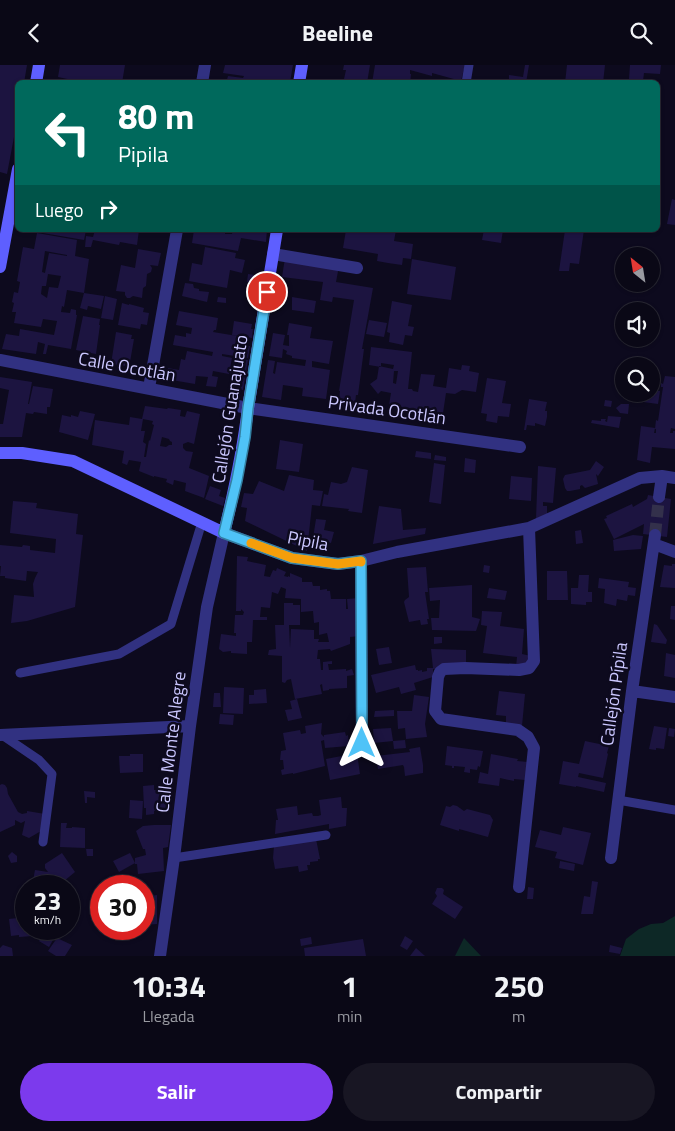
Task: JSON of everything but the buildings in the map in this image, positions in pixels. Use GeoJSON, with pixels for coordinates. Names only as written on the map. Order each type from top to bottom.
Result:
{"type":"FeatureCollection","features":[{"type":"Feature","properties":{"kind":"main road"},"geometry":{"type":"LineString","coordinates":[[36,80],[39,65]]}},
{"type":"Feature","properties":{"kind":"main road"},"geometry":{"type":"LineString","coordinates":[[300,80],[302,65]]}},
{"type":"Feature","properties":{"kind":"main road"},"geometry":{"type":"LineString","coordinates":[[0,267],[15,182]]}},
{"type":"Feature","properties":{"kind":"main road","name":"Callejón Guanajuato"},"geometry":{"type":"LineString","coordinates":[[224,533],[245,437],[277,232]]}},
{"type":"Feature","properties":{"kind":"main road","name":"Pipila"},"geometry":{"type":"LineString","coordinates":[[0,453],[22,453],[73,461],[224,533]]}},
{"type":"Feature","properties":{"kind":"street"},"geometry":{"type":"LineString","coordinates":[[202,80],[205,65]]}},
{"type":"Feature","properties":{"kind":"street"},"geometry":{"type":"LineString","coordinates":[[149,388],[177,232]]}},
{"type":"Feature","properties":{"kind":"street"},"geometry":{"type":"LineString","coordinates":[[273,254],[357,268]]}},
{"type":"Feature","properties":{"kind":"street","name":"Calle Ocotlán"},"geometry":{"type":"LineString","coordinates":[[0,360],[248,408]]}},
{"type":"Feature","properties":{"kind":"street","name":"Privada Ocotlán"},"geometry":{"type":"LineString","coordinates":[[248,408],[520,447]]}},
{"type":"Feature","properties":{"kind":"street"},"geometry":{"type":"LineString","coordinates":[[659,497],[669,477]]}},
{"type":"Feature","properties":{"kind":"street","name":"Pipila"},"geometry":{"type":"LineString","coordinates":[[224,533],[292,558],[338,564],[529,528],[640,478],[669,477]]}},
{"type":"Feature","properties":{"kind":"street"},"geometry":{"type":"LineString","coordinates":[[519,887],[534,748],[528,737],[518,730],[441,719],[435,711],[438,677],[444,669],[519,670],[529,668],[534,661],[529,528]]}},
{"type":"Feature","properties":{"kind":"street","name":"Calle Monte Alegre"},"geometry":{"type":"LineString","coordinates":[[160,956],[207,607],[224,533]]}},
{"type":"Feature","properties":{"kind":"street","name":"Callejón Pípila"},"geometry":{"type":"LineString","coordinates":[[611,858],[654,539],[675,552]]}},
{"type":"Feature","properties":{"kind":"street"},"geometry":{"type":"LineString","coordinates":[[361,561],[362,743]]}},
{"type":"Feature","properties":{"kind":"street"},"geometry":{"type":"LineString","coordinates":[[632,691],[675,697]]}},
{"type":"Feature","properties":{"kind":"street"},"geometry":{"type":"LineString","coordinates":[[1,735],[190,726]]}},
{"type":"Feature","properties":{"kind":"lane"},"geometry":{"type":"LineString","coordinates":[[466,80],[469,65]]}},
{"type":"Feature","properties":{"kind":"lane"},"geometry":{"type":"LineString","coordinates":[[20,673],[119,654],[171,624],[202,522]]}},
{"type":"Feature","properties":{"kind":"lane"},"geometry":{"type":"LineString","coordinates":[[1,735],[39,760],[52,773],[43,842]]}},
{"type":"Feature","properties":{"kind":"lane"},"geometry":{"type":"LineString","coordinates":[[618,800],[675,809]]}},
{"type":"Feature","properties":{"kind":"lane"},"geometry":{"type":"LineString","coordinates":[[174,858],[326,835]]}},
{"type":"Feature","properties":{"kind":"green space"},"geometry":{"type":"Polygon","coordinates":[[[675,916],[675,956],[620,956],[626,939],[639,929],[651,924],[663,923],[675,916]]]}},
{"type":"Feature","properties":{"kind":"green space"},"geometry":{"type":"Polygon","coordinates":[[[464,938],[481,956],[455,956],[464,938]]]}},
{"type":"Feature","properties":{"kind":"tunnel"},"geometry":{"type":"LineString","coordinates":[[655,535],[659,497]]}},
{"type":"Feature","properties":{"kind":"slow traffic"},"geometry":{"type":"LineString","coordinates":[[251,543],[292,558],[338,564],[361,562]]}},
{"type":"Feature","properties":{"kind":"route"},"geometry":{"type":"LineString","coordinates":[[267,292],[245,437],[224,533],[292,558],[338,564],[361,561],[362,743]]}}]}
